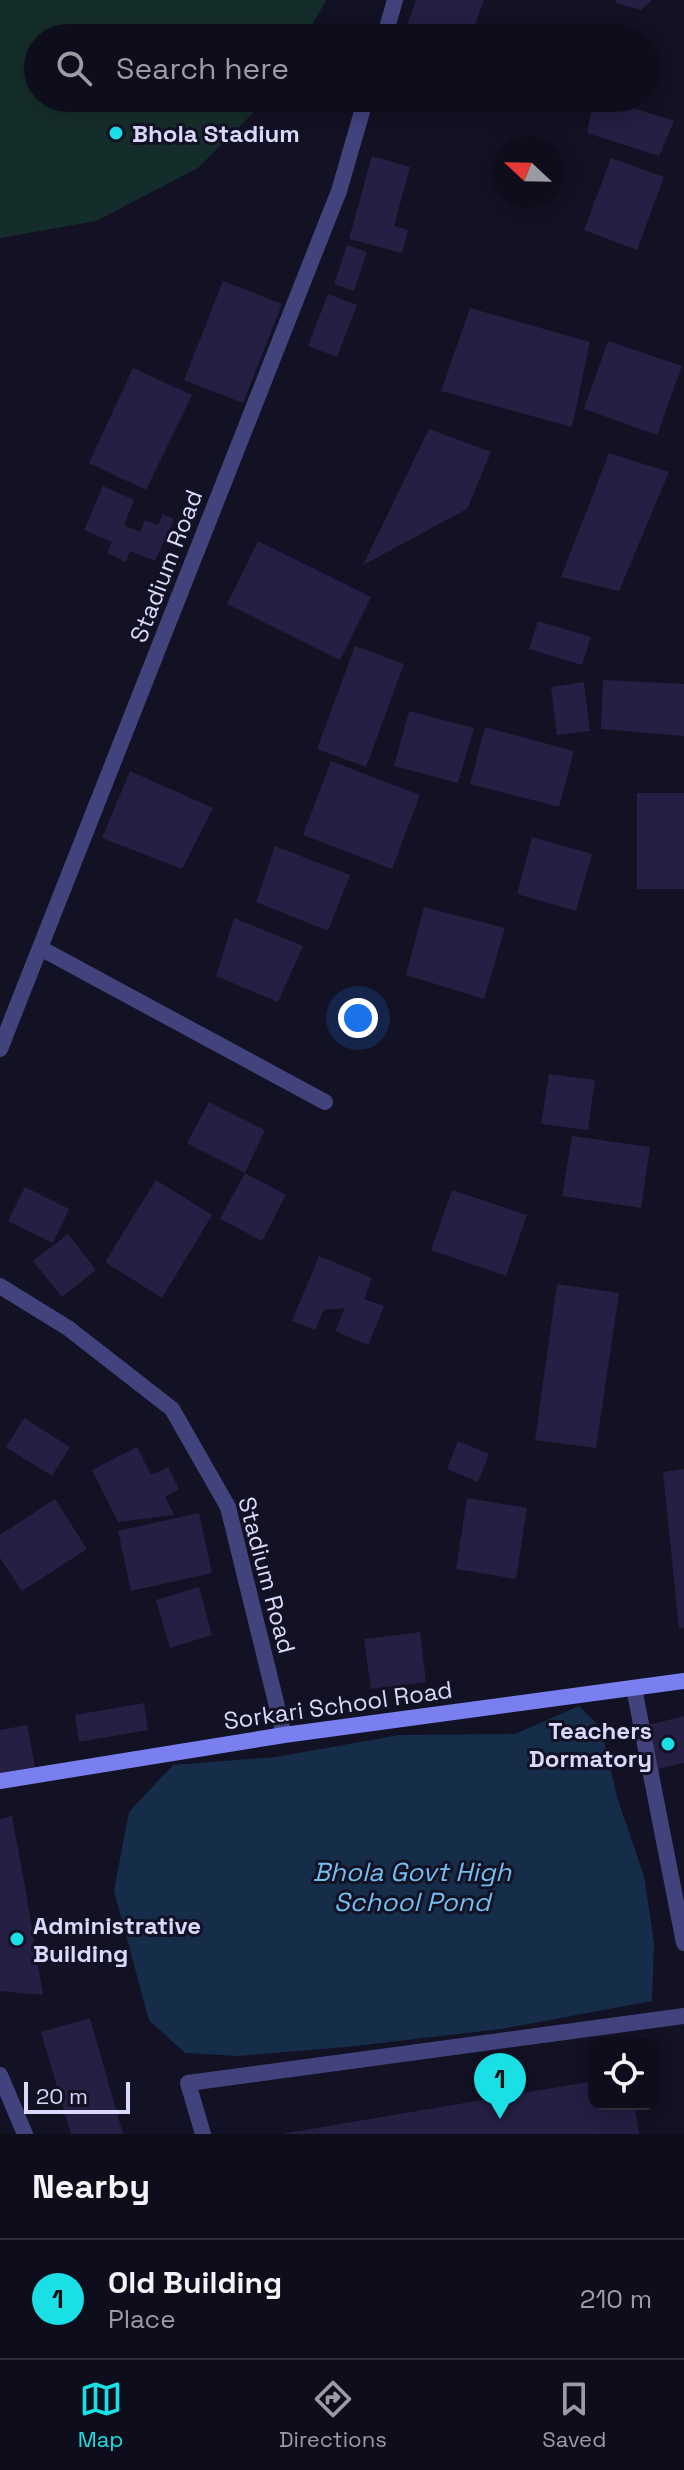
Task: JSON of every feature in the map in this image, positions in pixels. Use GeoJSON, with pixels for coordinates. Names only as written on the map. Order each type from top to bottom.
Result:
{"type":"FeatureCollection","features":[{"type":"Feature","properties":{"kind":"street"},"geometry":{"type":"LineString","coordinates":[[388,24],[395,0]]}},
{"type":"Feature","properties":{"kind":"street","name":"Stadium Road"},"geometry":{"type":"LineString","coordinates":[[0,1049],[339,191],[362,112]]}},
{"type":"Feature","properties":{"kind":"street"},"geometry":{"type":"LineString","coordinates":[[42,949],[325,1102]]}},
{"type":"Feature","properties":{"kind":"street","name":"Stadium Road"},"geometry":{"type":"LineString","coordinates":[[0,1286],[68,1328],[172,1409],[228,1507],[284,1735]]}},
{"type":"Feature","properties":{"kind":"street","name":"Sorkari School Road"},"geometry":{"type":"LineString","coordinates":[[0,1781],[284,1735],[684,1681]]}},
{"type":"Feature","properties":{"kind":"street"},"geometry":{"type":"LineString","coordinates":[[634,1688],[684,1943]]}},
{"type":"Feature","properties":{"kind":"street"},"geometry":{"type":"LineString","coordinates":[[203,2134],[188,2083],[684,2016]]}},
{"type":"Feature","properties":{"kind":"street"},"geometry":{"type":"LineString","coordinates":[[0,2075],[25,2134]]}},
{"type":"Feature","properties":{"kind":"green space","name":"Bhola Stadium"},"geometry":{"type":"Polygon","coordinates":[[[0,0],[326,0],[313,24],[24,24],[24,112],[254,112],[198,168],[96,221],[0,238],[0,0]]]}},
{"type":"Feature","properties":{"kind":"water","name":"Bhola Govt High School Pond"},"geometry":{"type":"Polygon","coordinates":[[[579,1706],[601,1728],[617,1797],[644,1876],[654,1943],[652,2001],[501,2029],[239,2056],[185,2053],[149,2020],[114,1891],[129,1812],[173,1765],[276,1757],[399,1735],[515,1734],[579,1706]]]}},
{"type":"Feature","properties":{"kind":"building"},"geometry":{"type":"Polygon","coordinates":[[[416,0],[484,0],[475,24],[407,24],[416,0]]]}},
{"type":"Feature","properties":{"kind":"building"},"geometry":{"type":"Polygon","coordinates":[[[616,0],[652,0],[641,10],[616,3],[616,0]]]}},
{"type":"Feature","properties":{"kind":"building"},"geometry":{"type":"Polygon","coordinates":[[[591,112],[646,112],[674,121],[659,156],[587,133],[591,112]]]}},
{"type":"Feature","properties":{"kind":"building"},"geometry":{"type":"Polygon","coordinates":[[[372,156],[410,167],[394,226],[408,230],[402,253],[349,239],[372,156]]]}},
{"type":"Feature","properties":{"kind":"building"},"geometry":{"type":"Polygon","coordinates":[[[611,158],[664,177],[637,250],[584,230],[611,158]]]}},
{"type":"Feature","properties":{"kind":"building"},"geometry":{"type":"Polygon","coordinates":[[[347,245],[367,252],[354,291],[334,284],[347,245]]]}},
{"type":"Feature","properties":{"kind":"building"},"geometry":{"type":"Polygon","coordinates":[[[223,281],[282,304],[243,403],[184,380],[223,281]]]}},
{"type":"Feature","properties":{"kind":"building"},"geometry":{"type":"Polygon","coordinates":[[[328,294],[357,305],[337,357],[308,346],[328,294]]]}},
{"type":"Feature","properties":{"kind":"building"},"geometry":{"type":"Polygon","coordinates":[[[470,308],[590,342],[572,427],[441,391],[470,308]]]}},
{"type":"Feature","properties":{"kind":"building"},"geometry":{"type":"Polygon","coordinates":[[[608,341],[682,366],[657,435],[584,409],[608,341]]]}},
{"type":"Feature","properties":{"kind":"building"},"geometry":{"type":"Polygon","coordinates":[[[133,368],[192,395],[146,490],[89,463],[133,368]]]}},
{"type":"Feature","properties":{"kind":"building"},"geometry":{"type":"Polygon","coordinates":[[[429,429],[491,452],[467,509],[363,565],[429,429]]]}},
{"type":"Feature","properties":{"kind":"building"},"geometry":{"type":"Polygon","coordinates":[[[609,453],[669,472],[619,591],[561,577],[609,453]]]}},
{"type":"Feature","properties":{"kind":"building"},"geometry":{"type":"Polygon","coordinates":[[[103,486],[134,500],[124,525],[140,532],[145,520],[158,525],[163,514],[174,519],[155,561],[130,551],[126,562],[107,553],[112,542],[84,530],[103,486]]]}},
{"type":"Feature","properties":{"kind":"building"},"geometry":{"type":"Polygon","coordinates":[[[258,541],[371,597],[340,660],[227,604],[258,541]]]}},
{"type":"Feature","properties":{"kind":"building"},"geometry":{"type":"Polygon","coordinates":[[[538,621],[591,637],[582,665],[529,649],[538,621]]]}},
{"type":"Feature","properties":{"kind":"building"},"geometry":{"type":"Polygon","coordinates":[[[355,646],[404,664],[366,767],[317,749],[355,646]]]}},
{"type":"Feature","properties":{"kind":"building"},"geometry":{"type":"Polygon","coordinates":[[[603,680],[684,684],[684,736],[601,729],[603,680]]]}},
{"type":"Feature","properties":{"kind":"building"},"geometry":{"type":"Polygon","coordinates":[[[584,682],[590,731],[557,735],[551,687],[584,682]]]}},
{"type":"Feature","properties":{"kind":"building"},"geometry":{"type":"Polygon","coordinates":[[[409,711],[474,728],[458,783],[394,766],[409,711]]]}},
{"type":"Feature","properties":{"kind":"building"},"geometry":{"type":"Polygon","coordinates":[[[485,727],[574,751],[559,807],[470,784],[485,727]]]}},
{"type":"Feature","properties":{"kind":"building"},"geometry":{"type":"Polygon","coordinates":[[[331,761],[420,795],[392,869],[303,835],[331,761]]]}},
{"type":"Feature","properties":{"kind":"building"},"geometry":{"type":"Polygon","coordinates":[[[130,771],[213,808],[182,869],[102,838],[130,771]]]}},
{"type":"Feature","properties":{"kind":"building"},"geometry":{"type":"Polygon","coordinates":[[[637,793],[684,793],[684,889],[637,889],[637,793]]]}},
{"type":"Feature","properties":{"kind":"building"},"geometry":{"type":"Polygon","coordinates":[[[532,837],[592,854],[576,911],[517,894],[532,837]]]}},
{"type":"Feature","properties":{"kind":"building"},"geometry":{"type":"Polygon","coordinates":[[[275,846],[350,875],[328,931],[256,902],[275,846]]]}},
{"type":"Feature","properties":{"kind":"building"},"geometry":{"type":"Polygon","coordinates":[[[424,907],[505,928],[484,999],[406,975],[424,907]]]}},
{"type":"Feature","properties":{"kind":"building"},"geometry":{"type":"Polygon","coordinates":[[[234,918],[303,946],[278,1002],[216,976],[234,918]]]}},
{"type":"Feature","properties":{"kind":"building"},"geometry":{"type":"Polygon","coordinates":[[[549,1074],[595,1080],[588,1130],[541,1124],[549,1074]]]}},
{"type":"Feature","properties":{"kind":"building"},"geometry":{"type":"Polygon","coordinates":[[[209,1102],[265,1130],[245,1173],[187,1143],[209,1102]]]}},
{"type":"Feature","properties":{"kind":"building"},"geometry":{"type":"Polygon","coordinates":[[[572,1136],[650,1147],[641,1208],[562,1196],[572,1136]]]}},
{"type":"Feature","properties":{"kind":"building"},"geometry":{"type":"Polygon","coordinates":[[[245,1173],[286,1195],[262,1241],[220,1219],[245,1173]]]}},
{"type":"Feature","properties":{"kind":"building"},"geometry":{"type":"Polygon","coordinates":[[[156,1180],[212,1215],[162,1298],[105,1262],[156,1180]]]}},
{"type":"Feature","properties":{"kind":"building"},"geometry":{"type":"Polygon","coordinates":[[[25,1187],[69,1209],[53,1243],[8,1221],[25,1187]]]}},
{"type":"Feature","properties":{"kind":"building"},"geometry":{"type":"Polygon","coordinates":[[[452,1190],[527,1215],[506,1276],[431,1250],[452,1190]]]}},
{"type":"Feature","properties":{"kind":"building"},"geometry":{"type":"Polygon","coordinates":[[[68,1234],[96,1270],[62,1297],[33,1261],[68,1234]]]}},
{"type":"Feature","properties":{"kind":"building"},"geometry":{"type":"Polygon","coordinates":[[[319,1256],[372,1278],[364,1299],[384,1306],[368,1345],[335,1331],[345,1308],[324,1310],[315,1330],[292,1321],[319,1256]]]}},
{"type":"Feature","properties":{"kind":"building"},"geometry":{"type":"Polygon","coordinates":[[[557,1284],[619,1293],[596,1448],[535,1440],[557,1284]]]}},
{"type":"Feature","properties":{"kind":"building"},"geometry":{"type":"Polygon","coordinates":[[[24,1418],[70,1447],[52,1476],[6,1447],[24,1418]]]}},
{"type":"Feature","properties":{"kind":"building"},"geometry":{"type":"Polygon","coordinates":[[[458,1441],[489,1454],[478,1482],[447,1469],[458,1441]]]}},
{"type":"Feature","properties":{"kind":"building"},"geometry":{"type":"Polygon","coordinates":[[[137,1447],[151,1475],[168,1467],[179,1489],[165,1497],[174,1515],[118,1522],[92,1470],[137,1447]]]}},
{"type":"Feature","properties":{"kind":"building"},"geometry":{"type":"Polygon","coordinates":[[[684,1469],[684,1628],[679,1629],[663,1472],[684,1469]]]}},
{"type":"Feature","properties":{"kind":"building"},"geometry":{"type":"Polygon","coordinates":[[[467,1498],[527,1508],[516,1579],[456,1569],[467,1498]]]}},
{"type":"Feature","properties":{"kind":"building"},"geometry":{"type":"Polygon","coordinates":[[[55,1499],[87,1549],[22,1591],[0,1558],[0,1535],[55,1499]]]}},
{"type":"Feature","properties":{"kind":"building"},"geometry":{"type":"Polygon","coordinates":[[[199,1513],[212,1573],[131,1591],[118,1531],[199,1513]]]}},
{"type":"Feature","properties":{"kind":"building"},"geometry":{"type":"Polygon","coordinates":[[[199,1587],[212,1635],[170,1648],[156,1600],[199,1587]]]}},
{"type":"Feature","properties":{"kind":"building"},"geometry":{"type":"Polygon","coordinates":[[[420,1632],[426,1682],[371,1689],[364,1639],[420,1632]]]}},
{"type":"Feature","properties":{"kind":"building"},"geometry":{"type":"Polygon","coordinates":[[[144,1703],[148,1730],[79,1742],[75,1715],[144,1703]]]}},
{"type":"Feature","properties":{"kind":"building","name":"Teachers Dormatory"},"geometry":{"type":"Polygon","coordinates":[[[684,1716],[684,1763],[658,1769],[648,1725],[684,1716]]]}},
{"type":"Feature","properties":{"kind":"building"},"geometry":{"type":"Polygon","coordinates":[[[27,1725],[35,1767],[0,1773],[0,1730],[27,1725]]]}},
{"type":"Feature","properties":{"kind":"building","name":"Administrative Building"},"geometry":{"type":"Polygon","coordinates":[[[12,1816],[43,1995],[0,1991],[0,1819],[12,1816]]]}},
{"type":"Feature","properties":{"kind":"building"},"geometry":{"type":"Polygon","coordinates":[[[90,2018],[123,2134],[71,2134],[41,2032],[90,2018]]]}},
{"type":"Feature","properties":{"kind":"building"},"geometry":{"type":"Polygon","coordinates":[[[588,2082],[588,2110],[635,2110],[639,2134],[281,2134],[588,2082]]]}},
{"type":"Feature","properties":{"kind":"place","name":"Bhola Stadium"},"geometry":{"type":"Point","coordinates":[116,133]}},
{"type":"Feature","properties":{"kind":"place","name":"Teachers Dormatory"},"geometry":{"type":"Point","coordinates":[668,1744]}},
{"type":"Feature","properties":{"kind":"place","name":"Administrative Building"},"geometry":{"type":"Point","coordinates":[17,1939]}},
{"type":"Feature","properties":{"kind":"place","name":"Old Building"},"geometry":{"type":"Point","coordinates":[500,2119]}}]}
